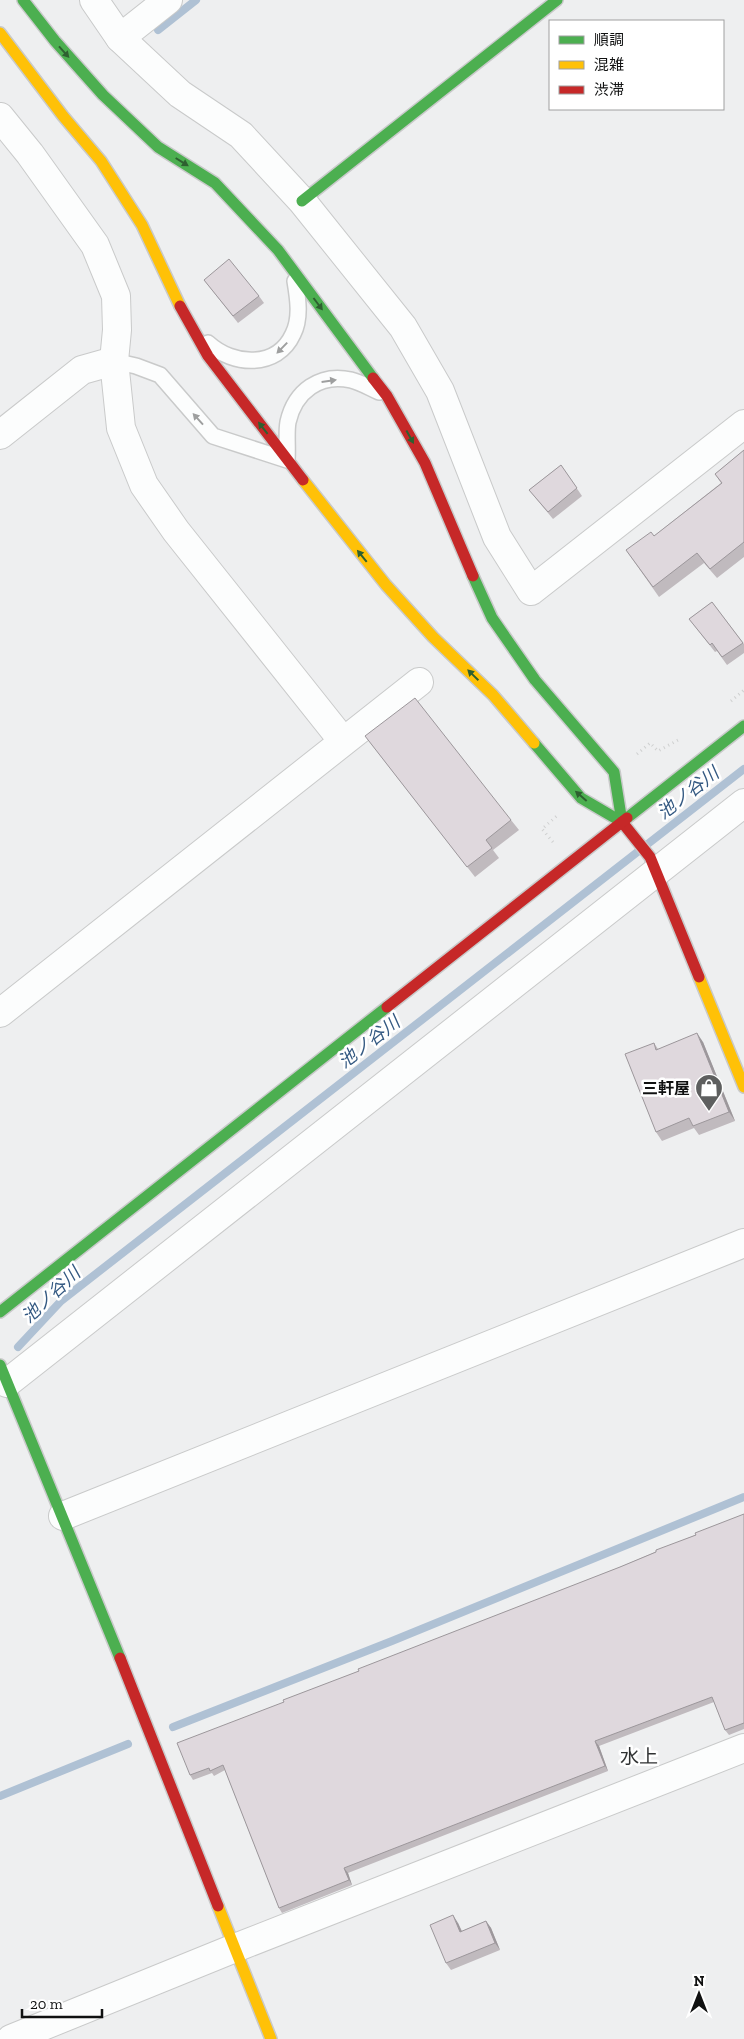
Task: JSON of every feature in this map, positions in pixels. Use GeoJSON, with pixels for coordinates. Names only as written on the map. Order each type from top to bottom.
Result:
{"type":"FeatureCollection","features":[{"type":"Feature","properties":{"kind":"main road"},"geometry":{"type":"LineString","coordinates":[[23,0],[44,27],[103,94],[158,147],[215,183],[278,250],[387,396],[425,463],[460,548],[492,618],[535,680],[614,772],[622,822]]}},
{"type":"Feature","properties":{"kind":"main road"},"geometry":{"type":"LineString","coordinates":[[28,0],[44,27]]}},
{"type":"Feature","properties":{"kind":"main road"},"geometry":{"type":"LineString","coordinates":[[302,201],[557,0]]}},
{"type":"Feature","properties":{"kind":"main road"},"geometry":{"type":"LineString","coordinates":[[0,33],[106,169],[142,225],[190,325],[208,356],[386,586],[433,637],[493,695],[581,798],[622,822],[632,835],[653,865],[744,1087]]}},
{"type":"Feature","properties":{"kind":"main road"},"geometry":{"type":"LineString","coordinates":[[0,37],[12,48]]}},
{"type":"Feature","properties":{"kind":"main road"},"geometry":{"type":"LineString","coordinates":[[0,1312],[744,726]]}},
{"type":"Feature","properties":{"kind":"main road"},"geometry":{"type":"LineString","coordinates":[[4,1374],[63,1516],[271,2039]]}},
{"type":"Feature","properties":{"kind":"street"},"geometry":{"type":"LineString","coordinates":[[94,0],[120,38],[180,94],[241,135],[302,201],[403,327],[440,390],[497,537],[532,591],[744,424]]}},
{"type":"Feature","properties":{"kind":"street"},"geometry":{"type":"LineString","coordinates":[[120,38],[168,0]]}},
{"type":"Feature","properties":{"kind":"street"},"geometry":{"type":"LineString","coordinates":[[0,116],[30,154],[95,245],[116,296],[118,330],[114,361],[121,428],[144,485],[176,530],[342,741]]}},
{"type":"Feature","properties":{"kind":"street"},"geometry":{"type":"LineString","coordinates":[[0,435],[82,370],[114,361]]}},
{"type":"Feature","properties":{"kind":"street"},"geometry":{"type":"LineString","coordinates":[[0,1013],[419,682]]}},
{"type":"Feature","properties":{"kind":"street"},"geometry":{"type":"LineString","coordinates":[[4,1374],[653,865],[744,803]]}},
{"type":"Feature","properties":{"kind":"street"},"geometry":{"type":"LineString","coordinates":[[63,1516],[744,1244]]}},
{"type":"Feature","properties":{"kind":"street"},"geometry":{"type":"LineString","coordinates":[[11,2039],[235,1948],[744,1748]]}},
{"type":"Feature","properties":{"kind":"lane"},"geometry":{"type":"LineString","coordinates":[[190,325],[214,349],[234,359],[257,361],[278,353],[293,335],[298,317],[298,298],[293,270]]}},
{"type":"Feature","properties":{"kind":"lane"},"geometry":{"type":"LineString","coordinates":[[114,361],[160,374],[213,436],[287,460],[288,422],[296,401],[309,386],[328,379],[351,380],[387,396]]}},
{"type":"Feature","properties":{"kind":"path"},"geometry":{"type":"LineString","coordinates":[[637,754],[650,743],[658,751]]}},
{"type":"Feature","properties":{"kind":"path"},"geometry":{"type":"LineString","coordinates":[[553,842],[542,829],[560,814]]}},
{"type":"Feature","properties":{"kind":"building"},"geometry":{"type":"Polygon","coordinates":[[[229,259],[259,296],[233,316],[204,280],[229,259]]]}},
{"type":"Feature","properties":{"kind":"building"},"geometry":{"type":"Polygon","coordinates":[[[744,450],[744,542],[710,569],[697,553],[653,587],[626,550],[651,532],[654,536],[722,483],[715,474],[744,450]]]}},
{"type":"Feature","properties":{"kind":"building"},"geometry":{"type":"Polygon","coordinates":[[[561,465],[577,488],[548,512],[529,490],[561,465]]]}},
{"type":"Feature","properties":{"kind":"building"},"geometry":{"type":"Polygon","coordinates":[[[712,602],[743,643],[722,657],[712,643],[710,645],[689,619],[712,602]]]}},
{"type":"Feature","properties":{"kind":"building"},"geometry":{"type":"Polygon","coordinates":[[[415,698],[511,820],[486,840],[492,848],[467,867],[365,736],[415,698]]]}},
{"type":"Feature","properties":{"kind":"building"},"geometry":{"type":"Polygon","coordinates":[[[697,1033],[729,1112],[693,1126],[689,1118],[656,1132],[625,1054],[654,1043],[656,1050],[697,1033]]]}},
{"type":"Feature","properties":{"kind":"building"},"geometry":{"type":"Polygon","coordinates":[[[744,1514],[744,1723],[725,1730],[712,1697],[595,1741],[605,1766],[344,1868],[349,1880],[279,1908],[223,1765],[210,1771],[209,1768],[190,1775],[177,1743],[284,1702],[283,1700],[359,1671],[358,1669],[620,1567],[656,1552],[656,1550],[696,1535],[695,1533],[744,1514]]]}},
{"type":"Feature","properties":{"kind":"building"},"geometry":{"type":"Polygon","coordinates":[[[453,1915],[460,1932],[486,1921],[495,1943],[446,1963],[430,1925],[453,1915]]]}},
{"type":"Feature","properties":{"kind":"waterway"},"geometry":{"type":"LineString","coordinates":[[158,30],[196,0]]}},
{"type":"Feature","properties":{"kind":"waterway","name":"池ノ谷川"},"geometry":{"type":"LineString","coordinates":[[18,1347],[61,1301],[744,769]]}},
{"type":"Feature","properties":{"kind":"waterway"},"geometry":{"type":"LineString","coordinates":[[173,1727],[392,1641],[744,1497]]}},
{"type":"Feature","properties":{"kind":"waterway"},"geometry":{"type":"LineString","coordinates":[[0,1796],[128,1744]]}},
{"type":"Feature","properties":{"kind":"traffic: fast"},"geometry":{"type":"LineString","coordinates":[[23,0],[55,41],[103,95],[158,147],[215,183],[278,250],[373,378]]}},
{"type":"Feature","properties":{"kind":"traffic: fast"},"geometry":{"type":"LineString","coordinates":[[302,201],[557,0]]}},
{"type":"Feature","properties":{"kind":"traffic: fast"},"geometry":{"type":"LineString","coordinates":[[473,576],[492,618],[535,680],[614,772],[622,822]]}},
{"type":"Feature","properties":{"kind":"traffic: fast"},"geometry":{"type":"LineString","coordinates":[[627,818],[744,726]]}},
{"type":"Feature","properties":{"kind":"traffic: fast"},"geometry":{"type":"LineString","coordinates":[[534,743],[581,798],[622,822]]}},
{"type":"Feature","properties":{"kind":"traffic: fast"},"geometry":{"type":"LineString","coordinates":[[0,1312],[387,1007]]}},
{"type":"Feature","properties":{"kind":"traffic: fast"},"geometry":{"type":"LineString","coordinates":[[0,1365],[120,1658]]}},
{"type":"Feature","properties":{"kind":"traffic: slow"},"geometry":{"type":"LineString","coordinates":[[0,33],[63,116],[101,161],[142,225],[180,306]]}},
{"type":"Feature","properties":{"kind":"traffic: slow"},"geometry":{"type":"LineString","coordinates":[[303,480],[386,585],[433,637],[493,695],[534,743]]}},
{"type":"Feature","properties":{"kind":"traffic: slow"},"geometry":{"type":"LineString","coordinates":[[699,977],[744,1087]]}},
{"type":"Feature","properties":{"kind":"traffic: slow"},"geometry":{"type":"LineString","coordinates":[[218,1906],[271,2039]]}},
{"type":"Feature","properties":{"kind":"traffic: jam"},"geometry":{"type":"LineString","coordinates":[[180,306],[208,356],[303,480]]}},
{"type":"Feature","properties":{"kind":"traffic: jam"},"geometry":{"type":"LineString","coordinates":[[373,378],[387,396],[425,463],[473,576]]}},
{"type":"Feature","properties":{"kind":"traffic: jam"},"geometry":{"type":"LineString","coordinates":[[387,1007],[627,818]]}},
{"type":"Feature","properties":{"kind":"traffic: jam"},"geometry":{"type":"LineString","coordinates":[[622,822],[650,857],[699,977]]}},
{"type":"Feature","properties":{"kind":"traffic: jam"},"geometry":{"type":"LineString","coordinates":[[120,1658],[218,1906]]}},
{"type":"Feature","properties":{"kind":"place","name":"三軒屋"},"geometry":{"type":"Point","coordinates":[709,1112]}},
{"type":"Feature","properties":{"kind":"district","name":"水上"},"geometry":{"type":"Point","coordinates":[639,1756]}}]}
